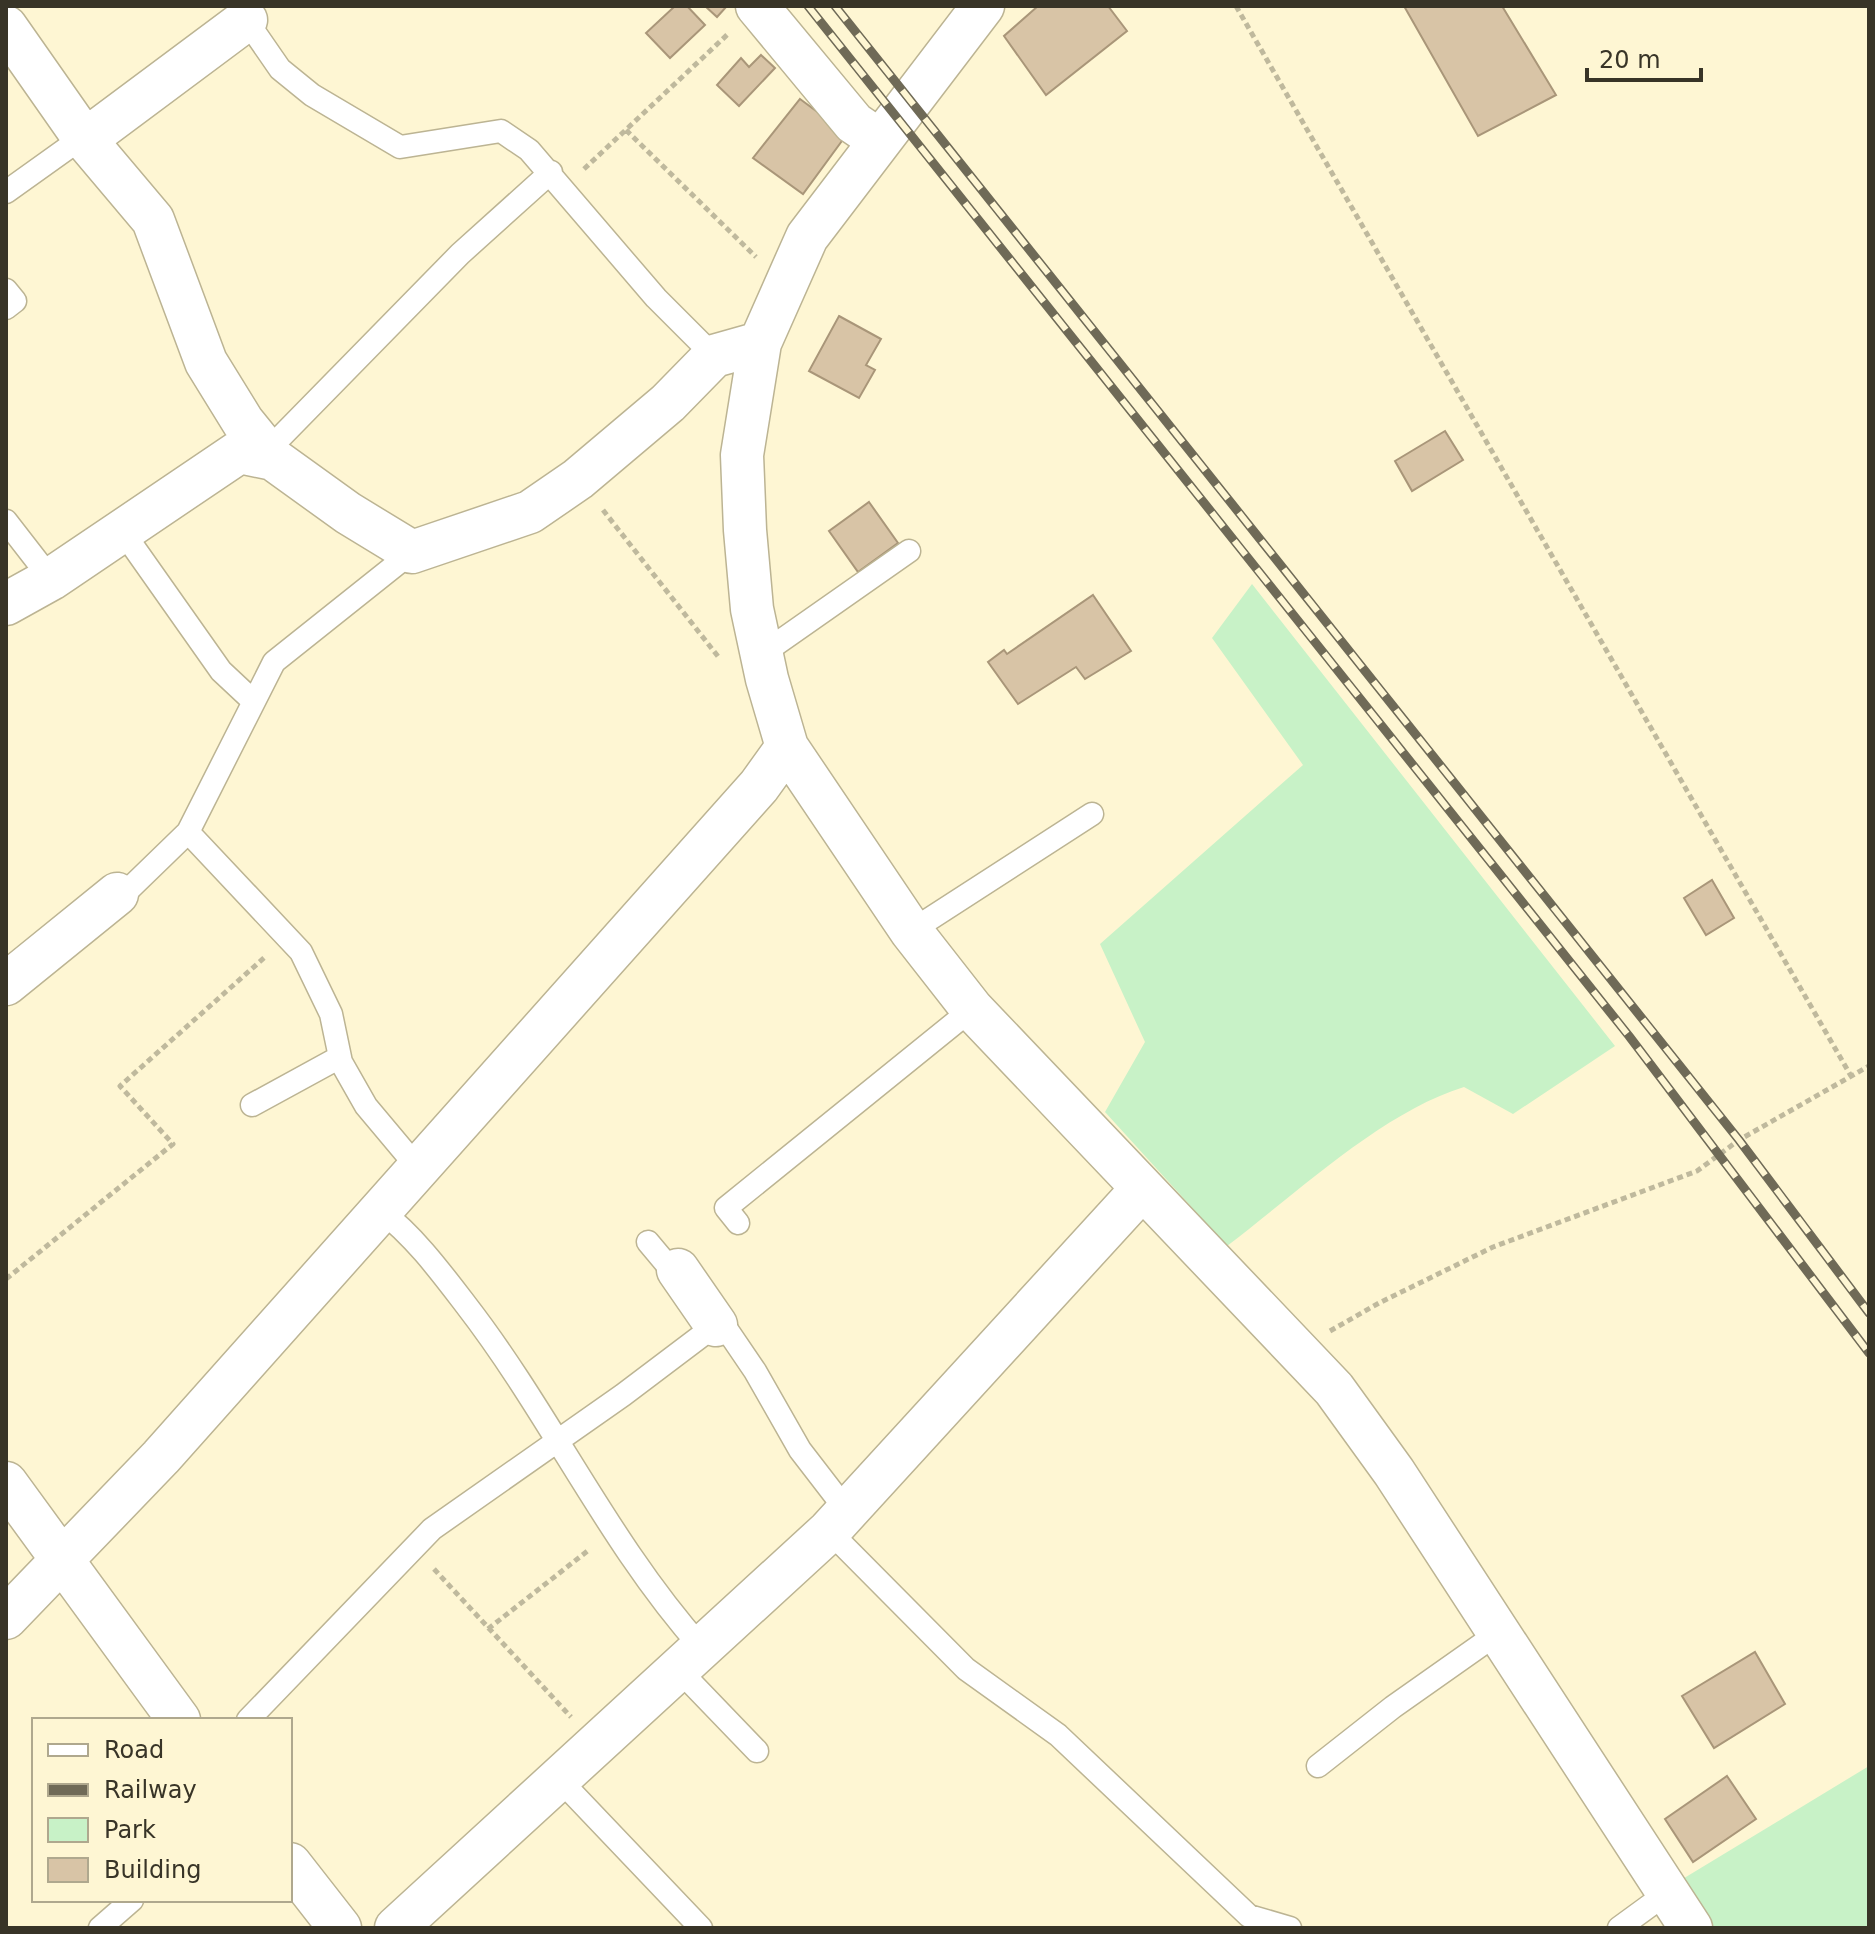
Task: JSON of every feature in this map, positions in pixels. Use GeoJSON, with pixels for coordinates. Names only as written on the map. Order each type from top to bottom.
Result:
{"type":"FeatureCollection","features":[{"type":"Feature","properties":{"kind":"street"},"geometry":{"type":"LineString","coordinates":[[983,6],[807,237],[760,343],[742,455],[752,609],[745,662],[787,747],[911,931],[972,1009],[1334,1389],[1394,1472],[1691,1928]]}},
{"type":"Feature","properties":{"kind":"street"},"geometry":{"type":"LineString","coordinates":[[84,138],[242,13]]}},
{"type":"Feature","properties":{"kind":"street"},"geometry":{"type":"LineString","coordinates":[[748,15],[854,123],[879,140]]}},
{"type":"Feature","properties":{"kind":"street"},"geometry":{"type":"LineString","coordinates":[[6,27],[84,138],[153,220],[206,362],[243,422],[270,455],[348,513],[412,552],[530,512],[578,479],[668,403],[714,356],[760,343]]}},
{"type":"Feature","properties":{"kind":"street"},"geometry":{"type":"LineString","coordinates":[[6,604],[51,579],[239,452],[270,455]]}},
{"type":"Feature","properties":{"kind":"street"},"geometry":{"type":"LineString","coordinates":[[6,1618],[161,1457],[759,786],[787,747]]}},
{"type":"Feature","properties":{"kind":"street"},"geometry":{"type":"LineString","coordinates":[[6,984],[117,894]]}},
{"type":"Feature","properties":{"kind":"street"},"geometry":{"type":"LineString","coordinates":[[396,1928],[838,1521],[1142,1189]]}},
{"type":"Feature","properties":{"kind":"street"},"geometry":{"type":"LineString","coordinates":[[678,1270],[716,1325]]}},
{"type":"Feature","properties":{"kind":"street"},"geometry":{"type":"LineString","coordinates":[[6,1483],[178,1718]]}},
{"type":"Feature","properties":{"kind":"street"},"geometry":{"type":"LineString","coordinates":[[292,1867],[340,1928]]}},
{"type":"Feature","properties":{"kind":"lane"},"geometry":{"type":"LineString","coordinates":[[242,13],[280,69],[343,117],[400,147],[501,131],[529,150],[656,298],[714,356]]}},
{"type":"Feature","properties":{"kind":"lane"},"geometry":{"type":"LineString","coordinates":[[6,192],[84,138]]}},
{"type":"Feature","properties":{"kind":"lane"},"geometry":{"type":"LineString","coordinates":[[270,455],[460,254],[557,180]]}},
{"type":"Feature","properties":{"kind":"lane"},"geometry":{"type":"LineString","coordinates":[[6,290],[15,301],[6,308]]}},
{"type":"Feature","properties":{"kind":"lane"},"geometry":{"type":"LineString","coordinates":[[6,521],[51,579]]}},
{"type":"Feature","properties":{"kind":"lane"},"geometry":{"type":"LineString","coordinates":[[123,532],[221,671],[252,700]]}},
{"type":"Feature","properties":{"kind":"lane"},"geometry":{"type":"LineString","coordinates":[[745,662],[909,551]]}},
{"type":"Feature","properties":{"kind":"lane"},"geometry":{"type":"LineString","coordinates":[[117,894],[122,896],[188,832],[252,700],[274,662],[412,552]]}},
{"type":"Feature","properties":{"kind":"lane"},"geometry":{"type":"LineString","coordinates":[[911,931],[1092,814]]}},
{"type":"Feature","properties":{"kind":"lane"},"geometry":{"type":"LineString","coordinates":[[188,832],[301,952],[331,1014],[340,1057],[366,1106],[418,1168]]}},
{"type":"Feature","properties":{"kind":"lane"},"geometry":{"type":"LineString","coordinates":[[738,1223],[726,1208],[972,1009]]}},
{"type":"Feature","properties":{"kind":"lane"},"geometry":{"type":"LineString","coordinates":[[252,1105],[340,1057]]}},
{"type":"Feature","properties":{"kind":"lane"},"geometry":{"type":"LineString","coordinates":[[380,1210],[397,1223],[432,1261],[487,1333],[662,1603],[690,1658],[757,1751]]}},
{"type":"Feature","properties":{"kind":"lane"},"geometry":{"type":"LineString","coordinates":[[648,1242],[674,1273],[678,1270]]}},
{"type":"Feature","properties":{"kind":"lane"},"geometry":{"type":"LineString","coordinates":[[250,1718],[414,1547],[460,1507],[557,1441],[721,1321],[755,1371],[838,1521],[966,1669],[1058,1735],[1249,1916],[1290,1928]]}},
{"type":"Feature","properties":{"kind":"lane"},"geometry":{"type":"LineString","coordinates":[[1318,1766],[1393,1707],[1498,1633]]}},
{"type":"Feature","properties":{"kind":"lane"},"geometry":{"type":"LineString","coordinates":[[559,1779],[701,1928]]}},
{"type":"Feature","properties":{"kind":"lane"},"geometry":{"type":"LineString","coordinates":[[1619,1928],[1667,1893]]}},
{"type":"Feature","properties":{"kind":"lane"},"geometry":{"type":"LineString","coordinates":[[100,1928],[130,1902]]}},
{"type":"Feature","properties":{"kind":"path"},"geometry":{"type":"LineString","coordinates":[[1236,6],[1851,1076]]}},
{"type":"Feature","properties":{"kind":"path"},"geometry":{"type":"LineString","coordinates":[[557,180],[626,130],[748,15]]}},
{"type":"Feature","properties":{"kind":"path"},"geometry":{"type":"LineString","coordinates":[[626,130],[786,286]]}},
{"type":"Feature","properties":{"kind":"path"},"geometry":{"type":"LineString","coordinates":[[578,479],[745,662]]}},
{"type":"Feature","properties":{"kind":"path"},"geometry":{"type":"LineString","coordinates":[[6,1279],[173,1144],[120,1086],[287,938]]}},
{"type":"Feature","properties":{"kind":"path"},"geometry":{"type":"LineString","coordinates":[[1297,1351],[1379,1303],[1493,1247],[1697,1171],[1739,1140],[1869,1066]]}},
{"type":"Feature","properties":{"kind":"path"},"geometry":{"type":"LineString","coordinates":[[488,1629],[614,1532]]}},
{"type":"Feature","properties":{"kind":"path"},"geometry":{"type":"LineString","coordinates":[[414,1547],[596,1745]]}},
{"type":"Feature","properties":{"kind":"green space"},"geometry":{"type":"Polygon","coordinates":[[[1252,584],[1615,1046],[1513,1114],[1464,1087],[1433,1099],[1402,1115],[1341,1156],[1227,1246],[1105,1112],[1145,1042],[1100,944],[1303,765],[1212,638],[1252,584]]]}},
{"type":"Feature","properties":{"kind":"green space"},"geometry":{"type":"Polygon","coordinates":[[[1869,1766],[1869,1928],[1711,1928],[1676,1883],[1869,1766]]]}},
{"type":"Feature","properties":{"kind":"building"},"geometry":{"type":"Polygon","coordinates":[[[675,6],[687,6],[705,25],[670,58],[646,33],[675,6]]]}},
{"type":"Feature","properties":{"kind":"building"},"geometry":{"type":"Polygon","coordinates":[[[705,6],[727,6],[717,17],[705,6]]]}},
{"type":"Feature","properties":{"kind":"building"},"geometry":{"type":"Polygon","coordinates":[[[1038,6],[1108,6],[1127,31],[1046,95],[1004,36],[1038,6]]]}},
{"type":"Feature","properties":{"kind":"building"},"geometry":{"type":"Polygon","coordinates":[[[1404,6],[1502,6],[1556,95],[1478,136],[1404,6]]]}},
{"type":"Feature","properties":{"kind":"building"},"geometry":{"type":"Polygon","coordinates":[[[761,55],[775,68],[739,106],[717,85],[741,58],[749,67],[761,55]]]}},
{"type":"Feature","properties":{"kind":"building"},"geometry":{"type":"Polygon","coordinates":[[[800,99],[847,134],[803,194],[753,158],[800,99]]]}},
{"type":"Feature","properties":{"kind":"building"},"geometry":{"type":"Polygon","coordinates":[[[839,316],[881,339],[866,365],[875,370],[859,398],[809,371],[839,316]]]}},
{"type":"Feature","properties":{"kind":"building"},"geometry":{"type":"Polygon","coordinates":[[[1445,431],[1463,460],[1412,491],[1395,461],[1445,431]]]}},
{"type":"Feature","properties":{"kind":"building"},"geometry":{"type":"Polygon","coordinates":[[[869,502],[898,543],[858,572],[829,531],[869,502]]]}},
{"type":"Feature","properties":{"kind":"building"},"geometry":{"type":"Polygon","coordinates":[[[1093,595],[1131,651],[1085,679],[1076,667],[1018,704],[988,662],[1004,650],[1007,654],[1093,595]]]}},
{"type":"Feature","properties":{"kind":"building"},"geometry":{"type":"Polygon","coordinates":[[[1712,880],[1734,918],[1706,935],[1684,898],[1712,880]]]}},
{"type":"Feature","properties":{"kind":"building"},"geometry":{"type":"Polygon","coordinates":[[[1755,1652],[1785,1704],[1714,1748],[1682,1696],[1755,1652]]]}},
{"type":"Feature","properties":{"kind":"building"},"geometry":{"type":"Polygon","coordinates":[[[1727,1776],[1756,1819],[1693,1862],[1665,1819],[1727,1776]]]}},
{"type":"Feature","properties":{"kind":"railway"},"geometry":{"type":"LineString","coordinates":[[808,6],[1629,1036],[1869,1353]]}},
{"type":"Feature","properties":{"kind":"railway"},"geometry":{"type":"LineString","coordinates":[[835,6],[1739,1140],[1869,1313]]}}]}
